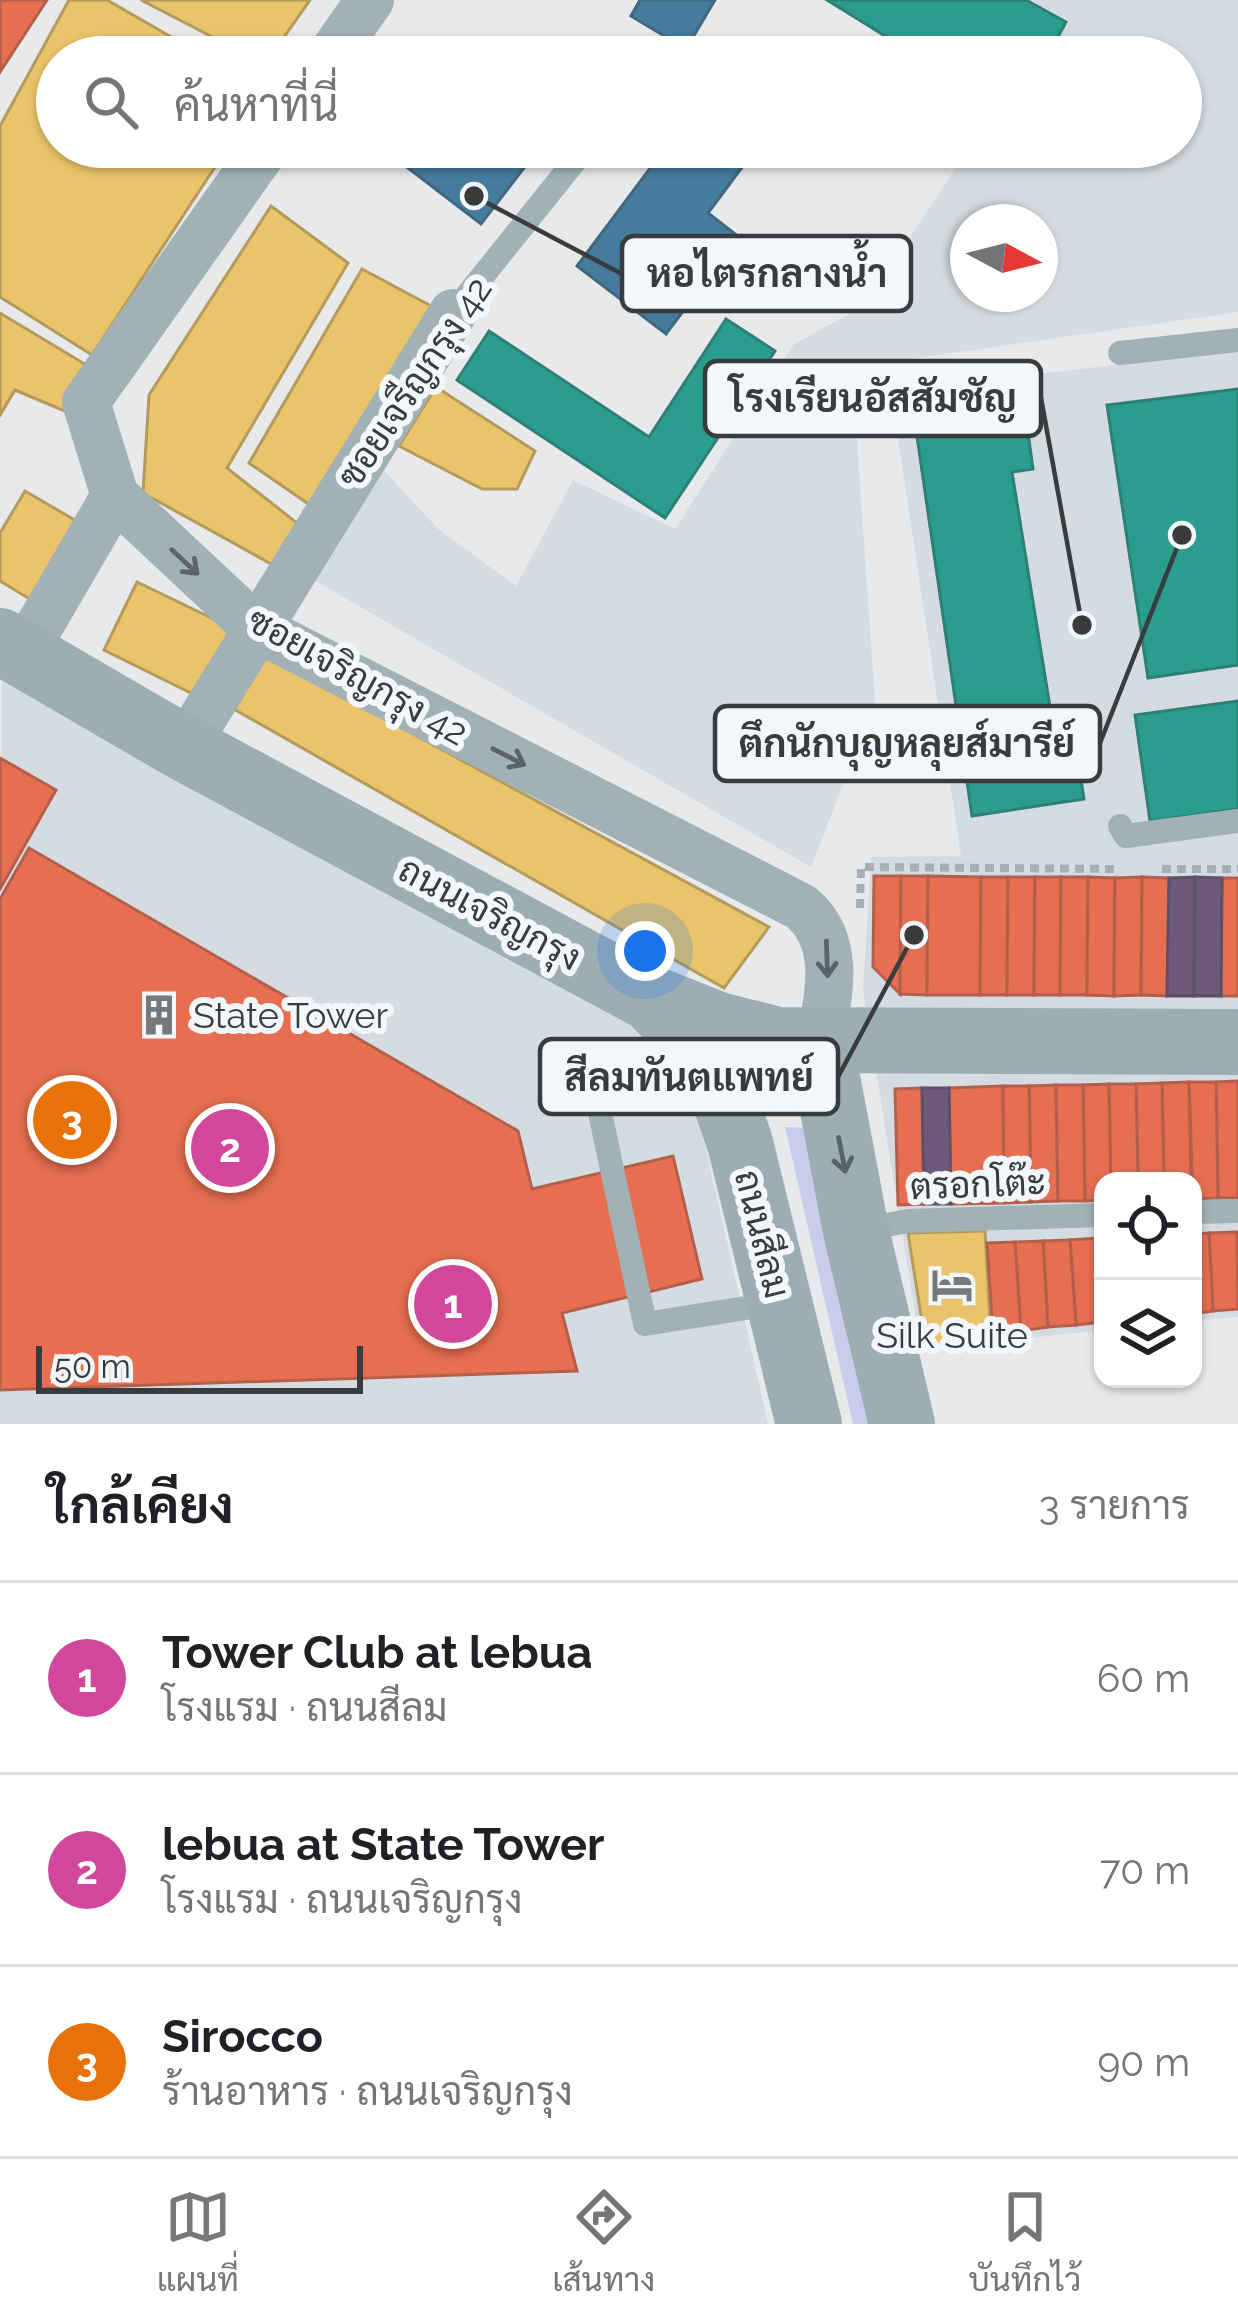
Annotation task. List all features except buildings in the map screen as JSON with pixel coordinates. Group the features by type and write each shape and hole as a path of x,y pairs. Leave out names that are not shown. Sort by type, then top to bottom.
{"main road":[{"name":"ถนนเจริญกรุง","path":"12,648 184,748 650,998 734,1057 820,1040 1238,1042"},
{"path":"820,1040 856,1231 902,1424"},
{"name":"ถนนสีลม","path":"734,1057 740,1143 809,1424"}],"street":[{"path":"345,36 370,0"},
{"name":"ซอยเจริญกรุง 42","path":"251,168 86,402 115,496 256,628 801,907 828,940 828,997 820,1040"},
{"name":"ซอยเจรืญกรุง 42","path":"184,748 453,314"},
{"path":"12,648 115,496"}],"lane":[{"name":"ซอยเจรืญกรุง 42","path":"453,314 569,168"},
{"path":"1120,353 1238,340"},
{"path":"1120,826 1126,836 1238,821"},
{"path":"590,1066 645,1324 780,1303"},
{"path":"1202,1212 1238,1211"},
{"name":"ตรอกโต๊ะ","path":"856,1231 908,1221 1094,1215"}],"path":[{"path":"860,914 861,867 1120,868"},
{"path":"1144,869 1238,869"}],"shaded area":[{"path":"866,0 1238,0 1238,312 847,368 856,428 875,701 811,867 298,571 369,454 438,529 516,586 573,480 675,529 794,344 866,305 955,168 1202,168 1202,36 929,36"},
{"path":"1238,350 1238,1317 1202,1320 1202,1172 1094,1172 1094,1331 921,1350 863,990 871,857 961,856 891,392"},
{"path":"2,678 655,1030 686,1060 768,1424 0,1424"},
{"path":"785,1127 809,1128 871,1424 853,1424"}],"place":[{"name":"หอไตรกลางน้ำ","path":"474,196"},
{"name":"ตึกนักบุญหลุยส์มารีย์","path":"1182,535"},
{"name":"โรงเรียนอัสสัมชัญ","path":"1082,625"},
{"name":"สีลมทันตแพทย์","path":"914,935"},
{"name":"State Tower","path":"159,1015"},
{"name":"Sirocco","path":"72,1120"},
{"name":"lebua at State Tower","path":"230,1148"},
{"name":"Silk Suite","path":"952,1285"},
{"name":"Tower Club at lebua","path":"453,1304"}]}
